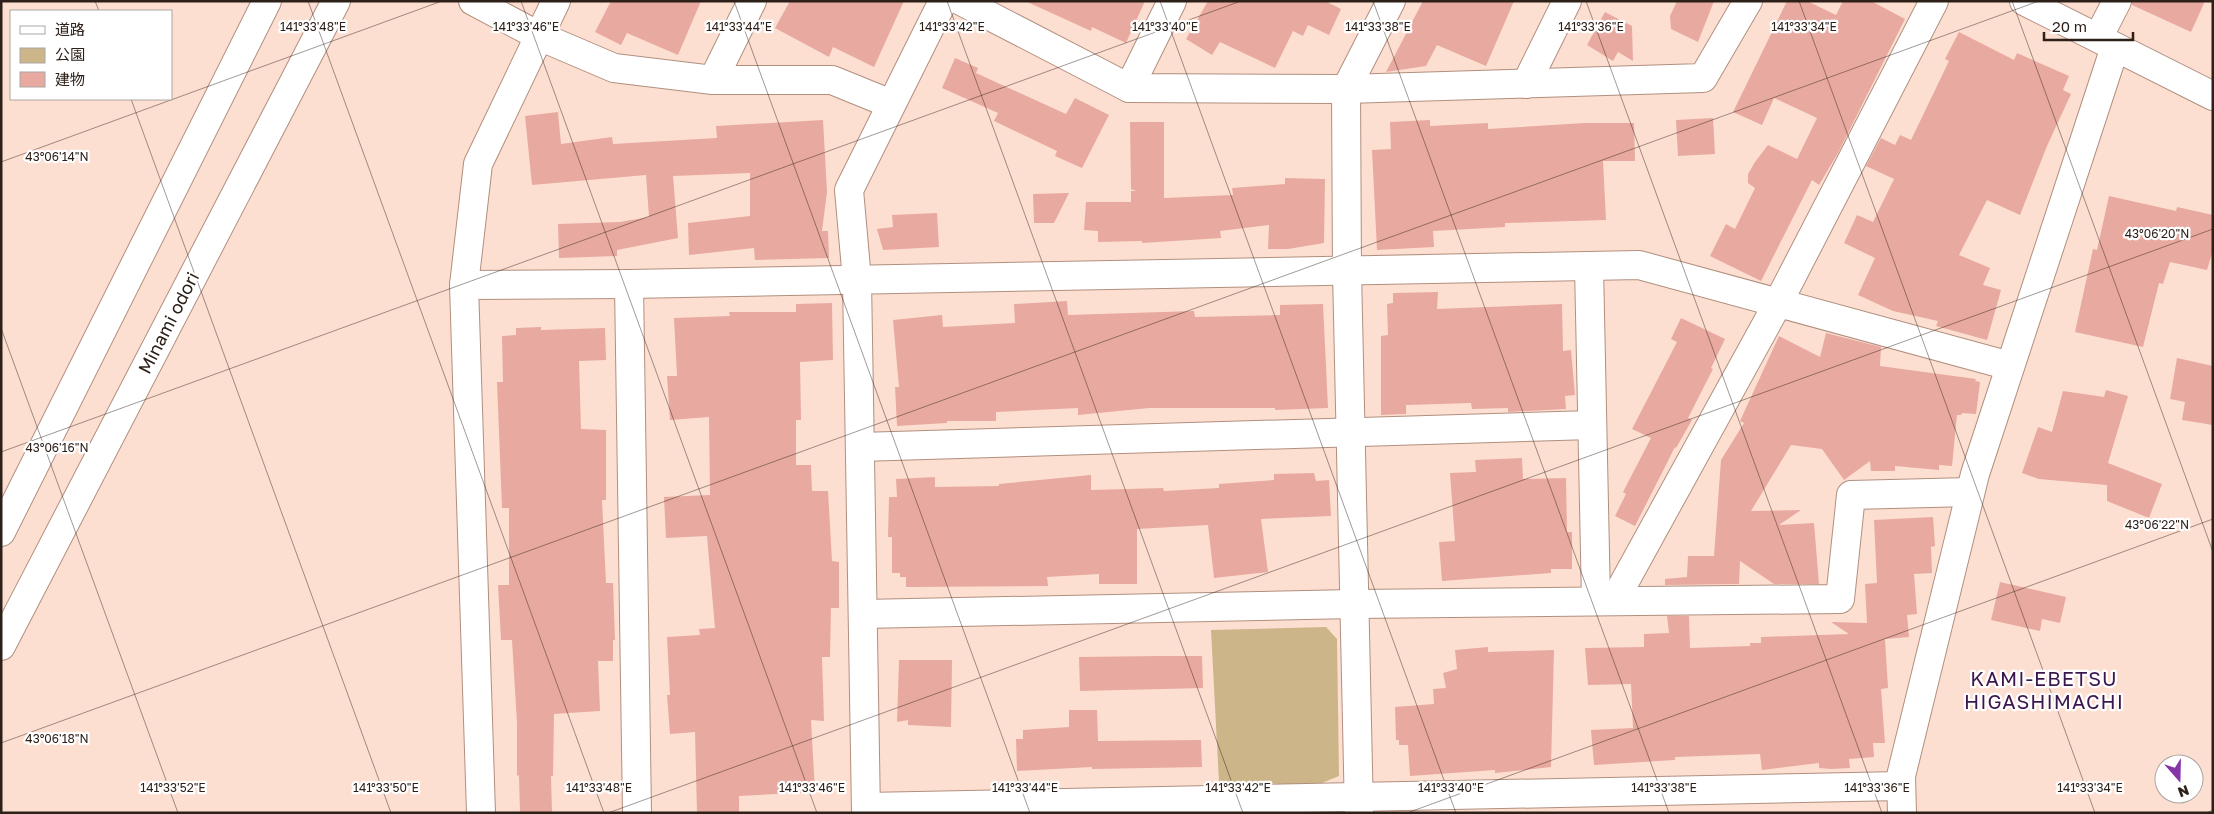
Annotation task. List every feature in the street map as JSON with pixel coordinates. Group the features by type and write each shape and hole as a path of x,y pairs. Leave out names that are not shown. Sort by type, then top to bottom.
{"street":[{"path":"1,532 267,1"},
{"name":"Minami odori","path":"1,646 336,1"},
{"path":"473,1 539,36 614,68 713,80 832,80 892,104"},
{"path":"481,813 464,285 478,164 556,1"},
{"path":"713,80 752,1"},
{"path":"942,1 849,190 857,280 866,810 1359,805 1901,786"},
{"path":"961,1 1129,88 1346,90 1703,78 1748,1"},
{"path":"1129,88 1172,1"},
{"path":"1359,805 1347,271 1346,90 1391,1"},
{"path":"1526,84 1566,1"},
{"path":"1605,601 1778,303 1934,1"},
{"path":"2024,1 2213,96"},
{"path":"1902,813 1901,776 1970,492 2010,366 2117,1"},
{"path":"464,285 629,284 1639,265 2010,366"},
{"path":"1589,266 1592,424 1605,601"},
{"path":"629,284 637,813"},
{"path":"860,447 1592,424"},
{"path":"863,614 1354,604 1840,599 1851,495 1970,492"}],"green space":[{"path":"1326,627 1337,639 1339,776 1317,785 1219,782 1211,630"}],"building":[{"path":"611,1 701,1 678,55 627,33 621,45 595,32"},
{"path":"790,1 904,1 874,67 833,47 829,57 775,28"},
{"path":"1025,1 1145,1 1126,43 1092,27 1091,31"},
{"path":"1208,1 1325,1 1341,9 1329,35 1308,25 1303,36 1293,31 1275,68 1220,42 1212,55 1186,39"},
{"path":"1423,1 1514,1 1486,66 1437,45 1426,66 1386,72"},
{"path":"1677,1 1714,1 1698,42 1671,29 1670,16"},
{"path":"1787,1 1807,1 1836,15 1843,1 1871,1 1905,19 1838,153 1819,185 1812,180 1761,281 1710,256 1726,224 1735,229 1755,188 1748,183 1748,174 1768,145 1797,159 1817,118 1774,98 1762,125 1733,112"},
{"path":"2132,1 2205,1 2191,32 2132,5"},
{"path":"1605,12 1632,26 1633,61 1618,52 1613,61 1587,45"},
{"path":"1959,32 2014,60 2017,53 2069,76 2063,90 2071,94 2047,146 2020,215 1987,200 1959,255 1990,268 1983,285 2001,290 1987,340 1936,326 1938,321 1893,311 1858,295 1875,258 1844,243 1857,215 1873,222 1894,179 1866,166 1881,138 1895,145 1900,135 1911,140 1949,61 1945,59"},
{"path":"955,58 978,68 976,73 1066,114 1075,98 1109,115 1082,168 1055,156 1057,151 994,121 998,113 942,88"},
{"path":"558,112 561,144 612,137 613,144 717,138 716,126 823,120 827,192 822,231 828,231 829,258 755,260 754,248 689,255 688,223 750,216 750,173 673,176 678,238 617,250 617,256 559,258 558,224 620,222 649,217 646,175 532,185 525,116"},
{"path":"1713,118 1715,154 1678,156 1676,120"},
{"path":"1430,120 1430,126 1488,123 1488,129 1585,123 1634,123 1635,161 1603,161 1606,220 1505,223 1505,227 1433,231 1434,247 1377,250 1372,150 1391,149 1390,122"},
{"path":"1130,122 1164,122 1164,198 1233,195 1232,188 1285,184 1285,178 1325,179 1324,243 1288,249 1268,249 1269,225 1220,231 1221,238 1142,243 1142,241 1098,242 1098,231 1084,230 1086,202 1131,202 1131,191 1136,191 1131,189"},
{"path":"1069,193 1054,223 1034,223 1033,194"},
{"path":"2109,196 2176,211 2177,207 2213,215 2213,250 2207,270 2170,262 2163,284 2159,283 2143,347 2075,332 2093,249 2097,250"},
{"path":"937,213 939,247 883,250 877,229 893,227 892,215"},
{"path":"1438,292 1437,309 1562,304 1563,351 1571,350 1575,395 1565,396 1566,409 1508,412 1508,408 1472,409 1471,403 1406,405 1406,414 1381,415 1381,336 1388,335 1387,304 1393,303 1393,293"},
{"path":"1067,301 1068,315 1194,311 1195,317 1280,315 1280,305 1323,304 1328,408 1275,410 1275,408 1149,408 1078,415 1078,408 996,412 996,421 947,421 947,423 897,426 895,387 899,387 893,320 942,315 943,327 1015,323 1014,304"},
{"path":"832,303 833,360 800,362 801,420 796,420 796,465 811,465 812,491 828,491 832,561 839,562 839,608 831,608 830,657 822,657 824,721 811,720 815,792 739,796 739,813 697,813 695,732 670,734 667,695 670,695 667,637 700,635 699,629 715,628 707,536 666,538 664,497 710,495 709,417 670,420 667,376 677,376 674,318 730,316 729,312 796,312 796,304"},
{"path":"1681,318 1725,339 1711,368 1713,369 1688,418 1692,420 1675,447 1635,526 1615,516 1626,494 1623,492 1651,438 1632,429 1677,342 1671,339"},
{"path":"541,327 541,330 605,328 606,360 579,361 581,429 606,430 606,500 602,500 606,583 613,583 615,640 613,640 613,661 598,661 600,711 554,714 553,776 551,776 552,813 520,813 512,640 501,640 498,585 509,585 509,508 502,508 497,382 503,382 502,336 516,335 516,328"},
{"path":"1826,333 1881,347 1880,366 1976,379 1975,381 1980,382 1976,414 1962,413 1957,415 1952,466 1939,465 1939,470 1895,466 1895,471 1871,471 1870,461 1844,480 1822,449 1791,445 1751,511 1801,510 1779,525 1814,523 1819,584 1774,584 1740,561 1739,584 1665,585 1665,579 1687,577 1688,556 1714,556 1721,460 1744,423 1740,421 1779,336 1820,357"},
{"path":"2177,358 2213,366 2213,425 2182,420 2185,402 2170,399"},
{"path":"2106,390 2128,396 2108,463 2162,484 2149,518 2107,501 2107,485 2039,479 2022,473 2038,427 2052,432 2063,391 2104,397"},
{"path":"1522,458 1523,479 1566,478 1567,532 1572,532 1572,569 1551,569 1551,573 1442,581 1439,542 1455,541 1450,473 1476,472 1475,460"},
{"path":"1314,473 1316,481 1329,480 1331,516 1261,519 1268,572 1214,578 1208,525 1137,529 1137,584 1099,584 1099,574 1047,577 1048,586 906,587 906,577 900,577 900,573 892,573 892,537 888,537 889,497 897,497 896,479 935,477 935,487 999,486 999,484 1091,475 1091,490 1163,488 1164,491 1219,488 1219,484 1274,480 1274,474"},
{"path":"1933,517 1935,546 1931,547 1932,573 1914,574 1917,614 1907,615 1909,637 1885,639 1888,688 1881,689 1885,743 1873,743 1874,757 1849,759 1850,768 1831,769 1819,768 1819,763 1762,770 1760,754 1675,757 1675,760 1594,765 1591,730 1633,728 1631,684 1588,685 1585,648 1644,647 1644,634 1669,633 1667,616 1689,616 1690,648 1750,646 1750,643 1761,643 1761,637 1849,634 1831,622 1867,623 1865,584 1877,583 1874,520"},
{"path":"2000,582 2066,597 2060,623 2042,619 2040,631 1991,620"},
{"path":"1488,647 1488,652 1554,650 1551,767 1495,773 1495,770 1410,776 1408,745 1399,745 1399,740 1396,740 1395,707 1434,704 1433,689 1446,688 1443,673 1457,669 1455,650"},
{"path":"1202,656 1203,688 1080,691 1079,657"},
{"path":"899,660 952,660 951,727 908,725 908,720 897,722"},
{"path":"1069,710 1097,710 1098,741 1201,740 1202,767 1092,769 1092,767 1017,771 1016,739 1023,739 1023,730 1069,727"}],"district":[{"name":"KAMI-EBETSU HIGASHIMACHI","path":"2044,690"}]}
